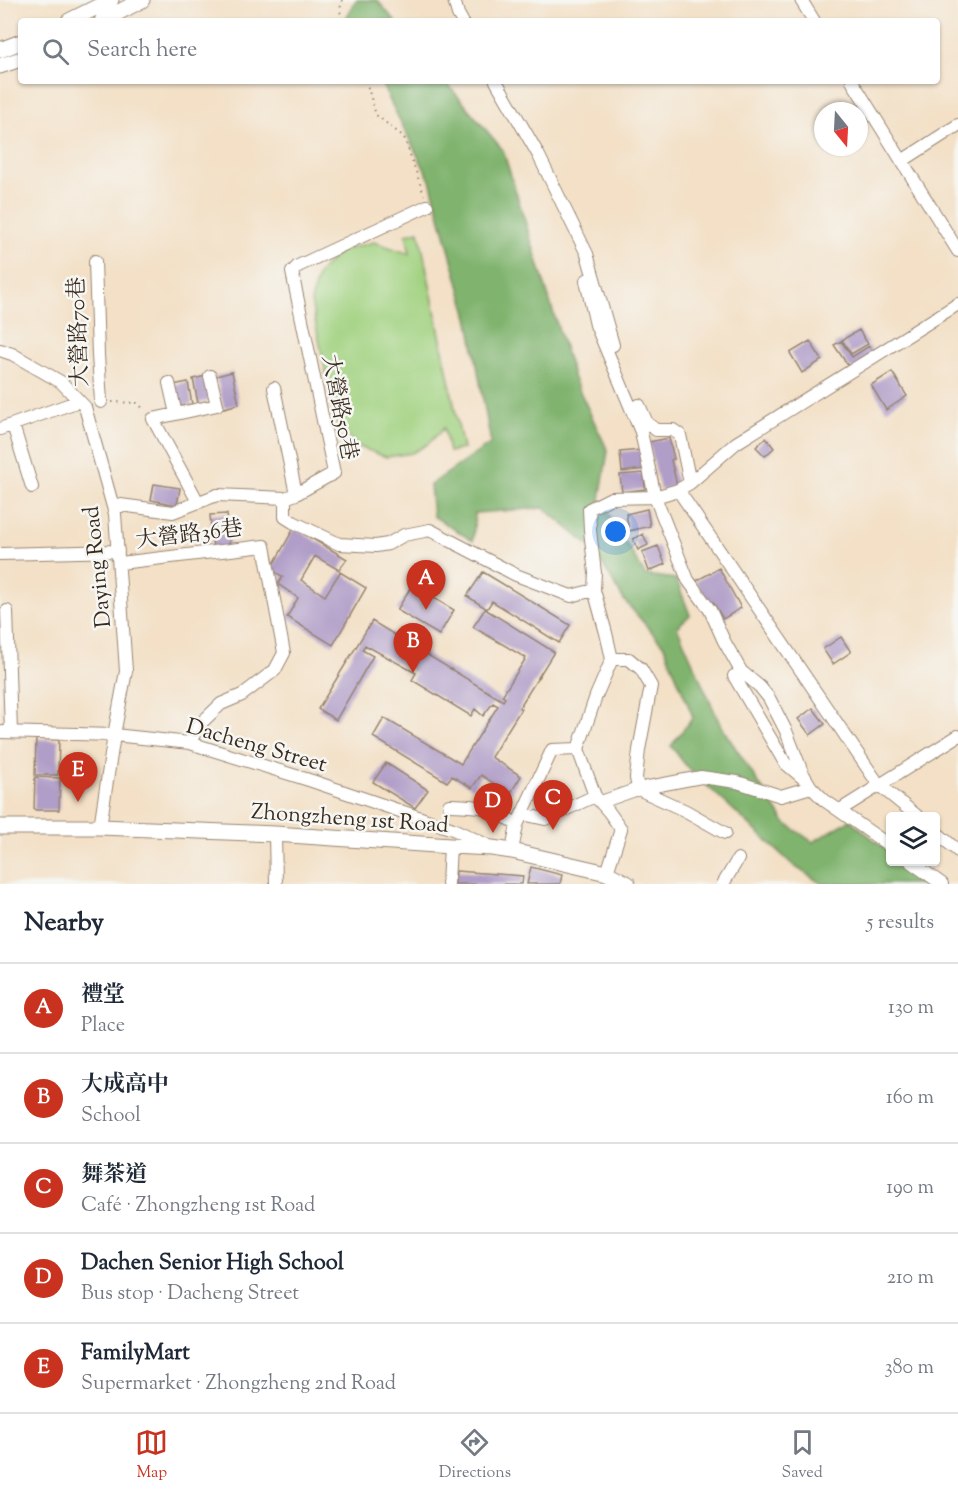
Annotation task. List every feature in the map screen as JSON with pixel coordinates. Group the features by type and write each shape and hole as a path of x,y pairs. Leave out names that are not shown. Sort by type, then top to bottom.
{"main road":[{"path":"75,18 111,0"},
{"path":"108,18 142,0"},
{"path":"0,50 18,43"},
{"path":"0,66 18,60"},
{"name":"Zhongzheng 1st Road","path":"0,827 100,826 275,834 492,848 607,873 628,884"}],"street":[{"path":"454,0 460,18"},
{"path":"801,0 812,18"},
{"path":"498,84 543,164 587,254 610,340 647,423 656,430 673,430 680,435 690,483"},
{"path":"854,84 958,251"},
{"path":"902,161 958,126"},
{"name":"大營路50巷","path":"290,496 334,473 292,272 298,266 427,206"},
{"name":"大營路70巷","path":"95,261 102,402"},
{"path":"593,276 586,281 596,325 638,424 655,497 688,580 710,610 741,671 770,698 786,730 802,772 810,784 824,800 886,842"},
{"path":"607,873 621,829 598,799 578,749 596,696 612,659 594,590 596,573 589,509 611,498 655,497 678,490 690,483 736,443 958,304"},
{"name":"Daying Road","path":"0,350 12,354 61,382 85,407 115,514 126,670 100,826"},
{"path":"198,502 153,419 217,405 210,376"},
{"path":"169,383 176,414"},
{"path":"274,388 290,496 285,517 339,544 376,546 388,544 404,535 430,530 516,575 571,596 594,590"},
{"path":"0,429 79,401"},
{"path":"13,425 32,487"},
{"path":"678,490 879,785 912,812"},
{"path":"112,504 173,512 217,495 290,496"},
{"name":"大營路36巷","path":"0,554 119,557 264,546 284,653 275,670 242,695 221,704 198,726 190,744"},
{"path":"5,732 7,611"},
{"path":"612,659 629,658 641,669 651,686 639,750 636,778 638,789"},
{"path":"734,676 785,763 810,784"},
{"name":"Dacheng Street","path":"5,732 114,735 190,744 312,781 453,828 492,848"},
{"path":"840,810 958,736"},
{"path":"512,851 520,820 552,750 578,749"},
{"path":"449,805 483,807 520,820 544,819 598,799 701,777 737,782 781,795 810,784"},
{"path":"638,789 725,832"},
{"path":"275,834 276,884"},
{"path":"940,836 958,852"},
{"path":"448,884 450,846"},
{"path":"723,884 738,859"},
{"path":"918,866 942,884"}],"path":[{"path":"341,18 339,10 342,0"},
{"path":"367,84 376,115 404,137 427,206"},
{"path":"102,402 137,403 153,419"}],"green space":[{"path":"356,0 377,0 392,18 348,18"},
{"path":"382,84 448,84 503,150 574,379 608,451 600,499 645,575 676,579 690,615 677,627 721,726 785,823 813,842 850,820 886,850 886,866 906,866 929,884 822,884 794,866 687,767 671,746 693,717 664,646 624,600 594,550 544,508 475,513 473,541 433,516 430,485 491,443 469,321 430,180"},
{"path":"419,231 463,449 449,452 444,428 428,444 412,453 386,457 357,446 337,425 311,302 318,274 340,251 374,242 410,254 406,234"}],"building":[{"path":"859,330 868,344 851,354 842,340"},
{"path":"810,341 822,360 802,373 790,353"},
{"path":"841,341 852,357 869,346 875,355 851,370 834,345"},
{"path":"232,372 239,404 224,408 216,376"},
{"path":"892,372 907,396 886,410 871,385"},
{"path":"206,376 211,400 198,403 193,379"},
{"path":"188,382 192,404 177,407 173,385"},
{"path":"669,438 677,486 660,490 649,442"},
{"path":"766,438 774,448 765,456 756,447"},
{"path":"641,450 643,469 622,472 620,452"},
{"path":"644,473 645,489 622,492 620,475"},
{"path":"154,484 180,488 177,505 151,500"},
{"path":"647,509 650,526 629,531 626,514"},
{"path":"227,514 230,547 213,549 210,515"},
{"path":"294,528 347,559 339,570 315,556 301,580 325,596 340,572 366,588 333,645 287,617 298,598 278,584 283,577 271,569"},
{"path":"643,534 648,545 638,550 633,539"},
{"path":"658,546 665,564 649,571 642,552"},
{"path":"719,568 741,608 723,619 713,602 709,604 696,581"},
{"path":"483,572 570,625 559,643 492,601 487,609 467,596"},
{"path":"412,585 454,610 439,635 397,610"},
{"path":"485,609 554,652 491,757 521,776 510,794 481,775 472,788 452,776 447,782 373,737 384,718 461,764 498,706 493,703 483,716 475,709 471,716 412,680 416,673 365,645 362,650 373,656 336,720 318,709 372,621 503,701 505,698 502,696 526,658 473,627"},
{"path":"841,637 851,652 833,664 823,649"},
{"path":"813,708 825,724 810,735 798,719"},
{"path":"36,739 59,740 58,775 35,775"},
{"path":"386,763 428,790 415,808 373,782"},
{"path":"35,777 60,778 59,810 34,810"},
{"path":"531,867 562,875 560,884 527,884"},
{"path":"456,871 523,876 522,884 455,884"}],"place":[{"name":"禮堂","path":"426,610"},
{"name":"大成高中","path":"413,673"},
{"name":"FamilyMart","path":"78,802"},
{"name":"舞茶道","path":"553,830"},
{"name":"Dachen Senior High School","path":"493,833"}]}
